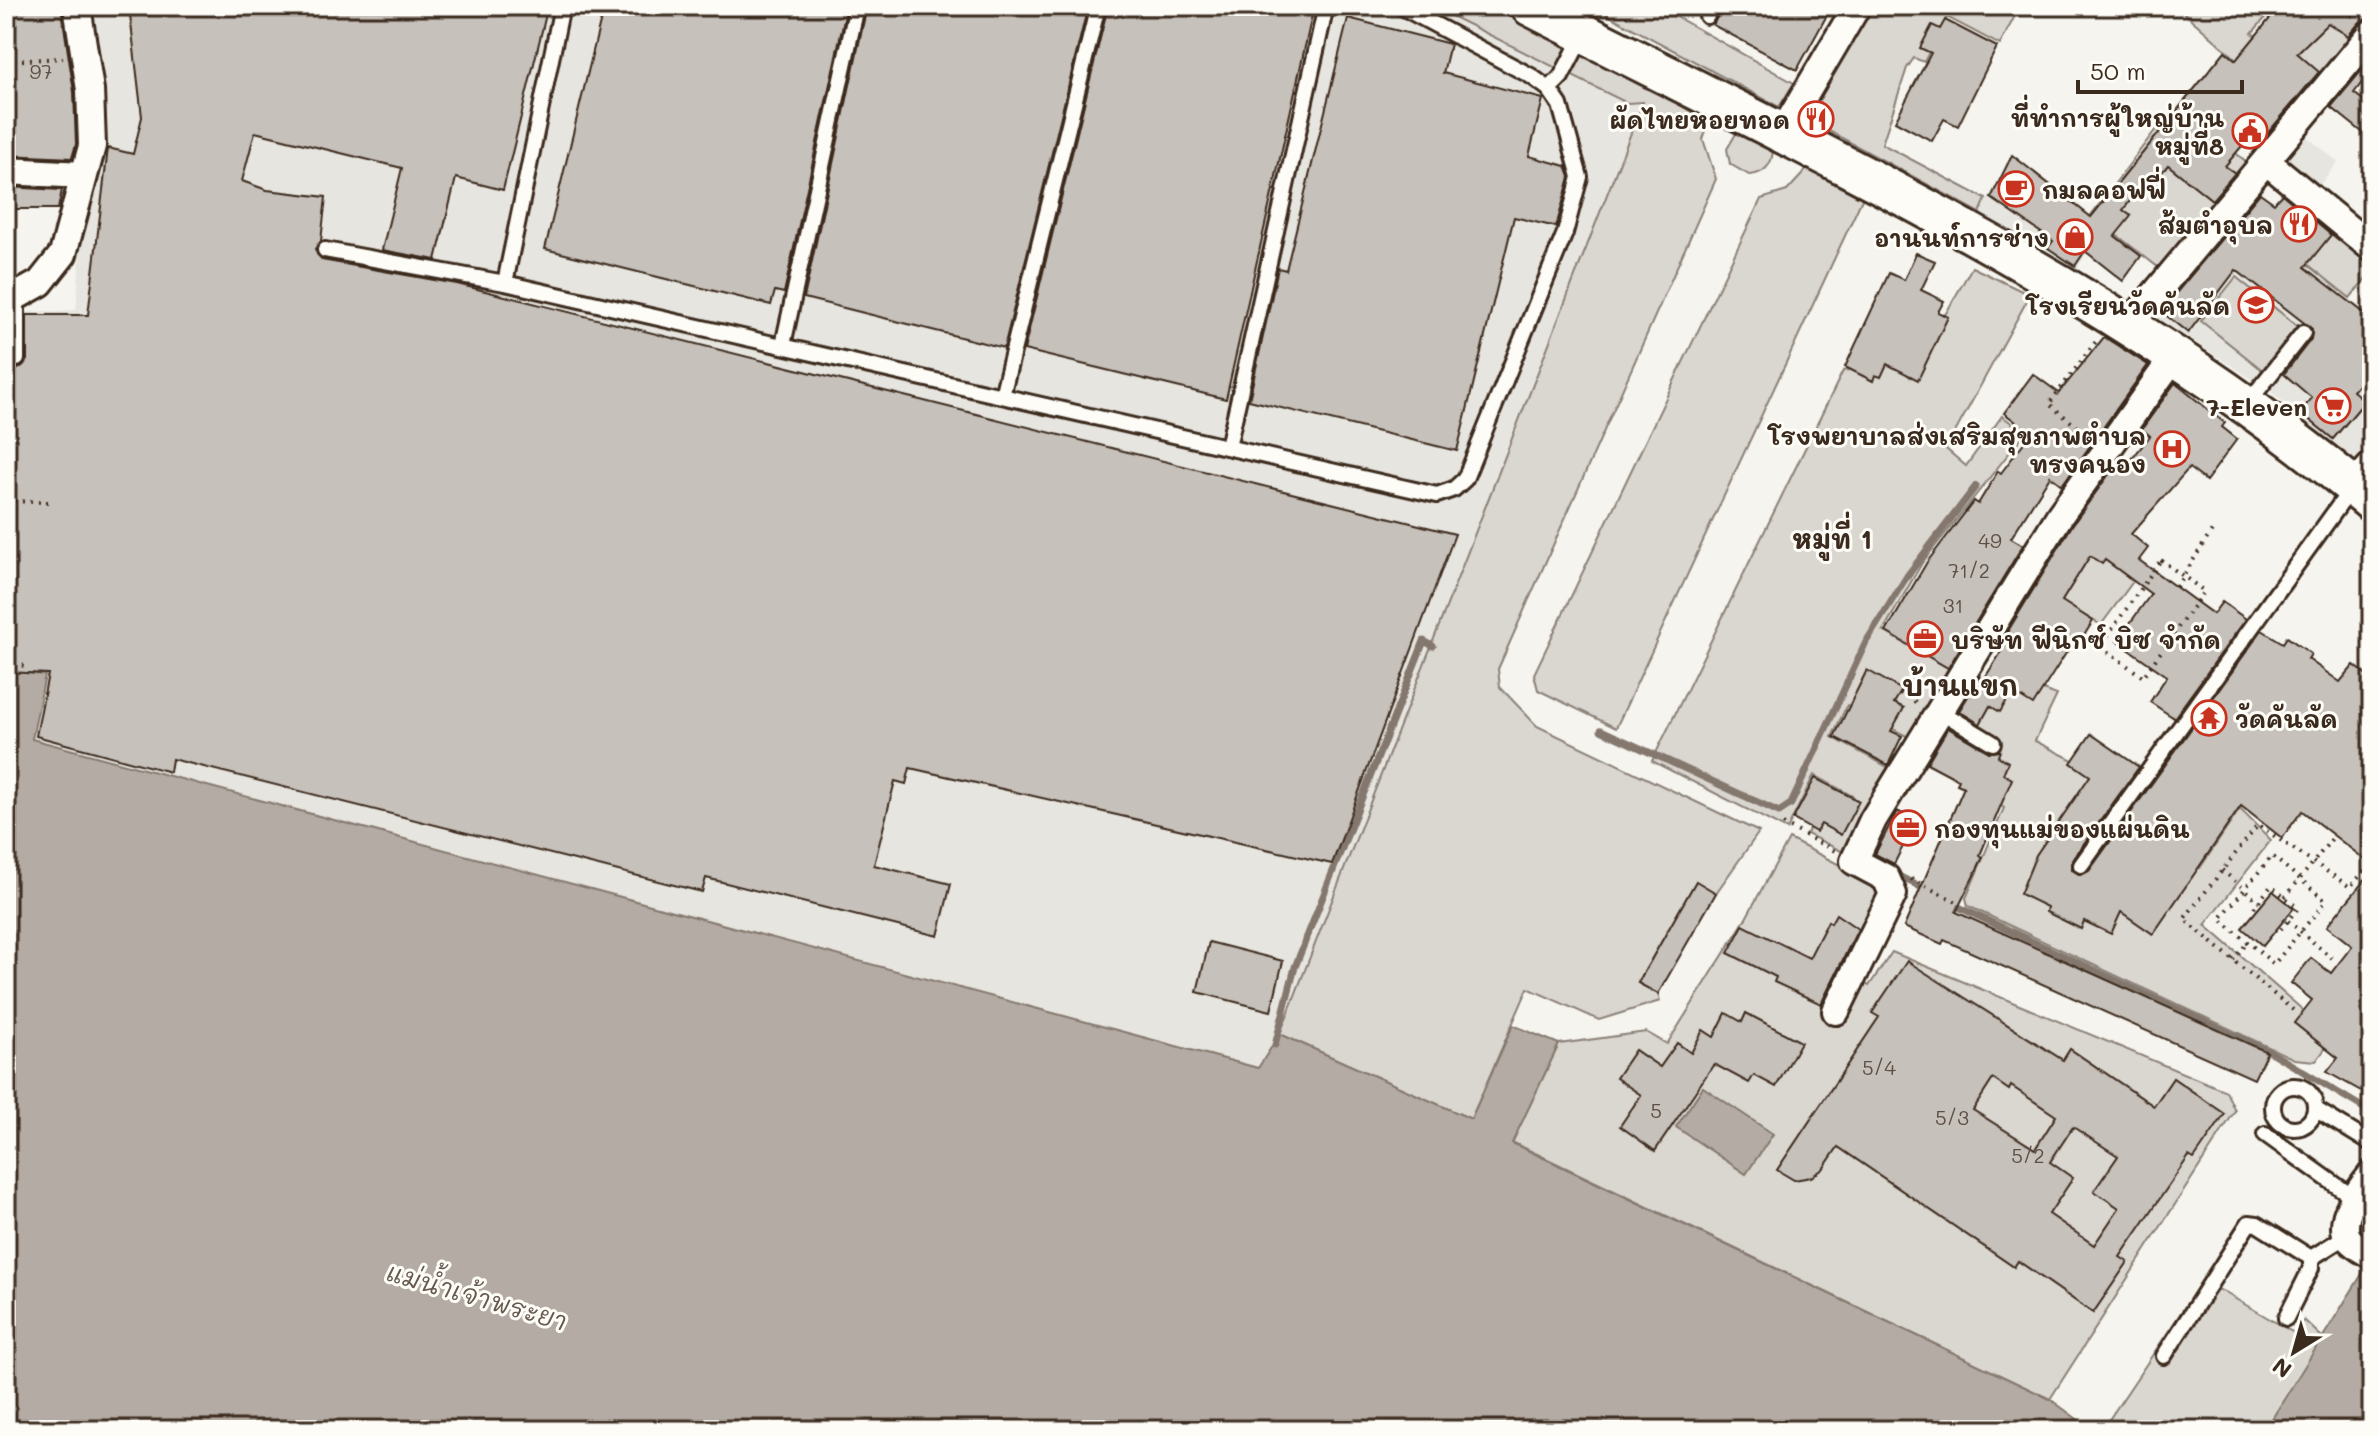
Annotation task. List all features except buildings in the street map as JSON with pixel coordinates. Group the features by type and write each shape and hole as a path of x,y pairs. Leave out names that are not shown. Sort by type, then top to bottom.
{"main road":[{"path":"1530,6 1783,132 1948,219 2114,330 2176,354 2366,485"}],"street":[{"path":"11,300 40,283 63,254 92,146 85,56 77,6"},
{"path":"1783,132 1854,7"},
{"path":"2114,330 2266,161 2372,33"},
{"path":"2266,161 2372,248"},
{"path":"6,171 83,175"},
{"path":"1836,1011 1893,894 1886,878 1854,861 1873,820 2018,582 2106,449 2176,354"},
{"path":"2372,1174 2354,1198 2346,1236 2372,1255"}],"lane":[{"path":"505,283 562,6"},
{"path":"783,345 857,6"},
{"path":"1002,396 1098,6"},
{"path":"1228,447 1326,6"},
{"path":"325,250 505,283 1437,495 1454,489 1465,479 1565,233 1576,197 1579,167 1562,121 1560,105 1549,89 1531,76 1400,6"},
{"path":"1549,89 1561,77 1584,33"},
{"path":"11,300 17,359"},
{"path":"2247,404 2303,333"},
{"path":"2081,865 2366,485"},
{"path":"1940,711 1993,743"},
{"path":"2315,1109 2372,1144"},
{"path":"2265,1134 2354,1198"},
{"path":"2164,1356 2249,1223 2257,1224 2311,1258 2317,1258 2346,1236"},
{"path":"2286,1318 2311,1268 2311,1258"}],"path":[{"path":"6,61 85,56"},
{"path":"2106,449 2049,404 2114,330"},
{"path":"6,501 48,502"},
{"path":"2176,587 2212,531"},
{"path":"2161,560 2183,576 2204,591 2143,677 2100,646 2161,560"},
{"path":"6,663 25,666"},
{"path":"1783,824 1854,861"},
{"path":"2293,1010 2184,919 2258,825 2350,887 2372,863"},
{"path":"2285,897 2334,836"},
{"path":"2272,856 2326,901 2274,964 2220,919 2245,889 2272,856"},
{"path":"2222,870 2259,902"},
{"path":"1906,876 1959,903"},
{"path":"2254,908 2271,886 2298,908 2281,929"},
{"path":"2288,921 2332,958"},
{"path":"2233,960 2248,942"}],"shaded area":[{"path":"95,6 1453,6 1644,101 1280,1034 1258,1068 32,739 45,675 56,484 6,460 6,313 76,310 83,215 104,129"},
{"path":"1431,6 1490,6 1647,84 1709,123 1703,139 1716,179 1498,669 1500,687 1537,726 1759,832 1716,893 1696,882 1638,982 1658,994 1660,1001 1599,1020 1528,988 1471,1119 1280,1034 1643,102 1627,103"},
{"path":"1591,6 1657,6 1794,83 1779,107"},
{"path":"1873,6 2020,6 2000,45 1947,17 1924,62 1914,58 1907,68 1882,144 1986,199 1980,213 1805,118"},
{"path":"2176,6 2276,6 2252,33 2316,90 2298,113"},
{"path":"2350,17 2364,27 2324,77 2297,53 2328,23 2340,31"},
{"path":"2201,126 2252,166 2163,271 2091,215 2156,129 2184,148"},
{"path":"2300,131 2338,162 2315,191 2276,160"},
{"path":"1737,132 1773,150 1771,161 1763,171 1749,175 1730,164 1727,149"},
{"path":"2013,154 2104,226 2077,268 1980,213"},
{"path":"1809,167 1864,195 1616,728 1538,690 1534,674 1761,199 1787,191"},
{"name":"โรงเรียนวัดคันลัด","path":"2235,204 2372,316 2372,455 2361,467 2269,390 2148,312"},
{"path":"2338,224 2372,253 2372,271 2350,298 2305,262"},
{"path":"1972,267 2030,295 1946,449 1966,466 2002,416 2025,433 1922,563 1883,631 1958,674 1916,741 1847,705 1832,737 1899,773 1849,855 1807,834 1814,817 1836,829 1854,797 1814,775 1787,830 1652,761 1843,371 1897,363 1910,377"},
{"path":"2236,277 2300,328 2265,372 2201,321"},
{"path":"2059,531 2137,576 2101,625 2052,596 2063,580 2037,561"},
{"path":"2003,676 2057,695 2035,741 2073,760 2200,868 2240,809 2271,840 2205,925 2334,1037 2316,1061 2294,1059 1968,906 1966,898 2004,808 1996,803 1966,742"},
{"path":"1789,839 1883,887 1847,972 1824,962 1869,986 1892,952 2226,1091 2235,1111 2050,1399 1512,1142 1559,1044 1646,1032 1667,1044 1745,920"},
{"path":"2203,1280 2294,1333 2304,1320 2324,1339 2265,1430 2102,1430"}],"water":[{"name":"แม่น้ำเจ้าพระยา","path":"6,671 45,675 32,739 1258,1068 1280,1034 1471,1119 1513,1025 1559,1044 1512,1143 2050,1399 2092,1430 6,1430"},
{"path":"1703,1087 1773,1134 1746,1174 1676,1127"},
{"path":"2372,1258 2372,1430 2265,1430"}],"waterway":[{"path":"1601,730 1779,812 1791,804 1866,642 1907,576 1976,486"},
{"path":"1275,1045 1295,967 1424,641 1433,646"},
{"path":"1893,873 1928,891"},
{"path":"1950,903 2272,1053 2372,1113"}],"place":[{"name":"ผัดไทยหอยทอด","path":"1816,119"},
{"name":"ที่ทำการผู้ใหญ่บ้าน หมู่ที่8","path":"2250,131"},
{"name":"กมลคอฟฟี่","path":"2016,189"},
{"name":"ส้มตำอุบล","path":"2299,224"},
{"name":"อานนท์การช่าง","path":"2075,237"},
{"name":"โรงเรียนวัดคันลัด","path":"2256,305"},
{"name":"7-Eleven","path":"2333,406"},
{"name":"โรงพยาบาลส่งเสริมสุขภาพตำบล ทรงคนอง","path":"2172,449"},
{"name":"บริษัท ฟีนิกซ์ บิซ จำกัด","path":"1925,639"},
{"name":"วัดคันลัด","path":"2209,718"},
{"name":"กองทุนแม่ของแผ่นดิน","path":"1908,828"}],"district":[{"name":"หมู่ที่ 1","path":"1832,539"},
{"name":"บ้านแขก","path":"1960,685"}]}
